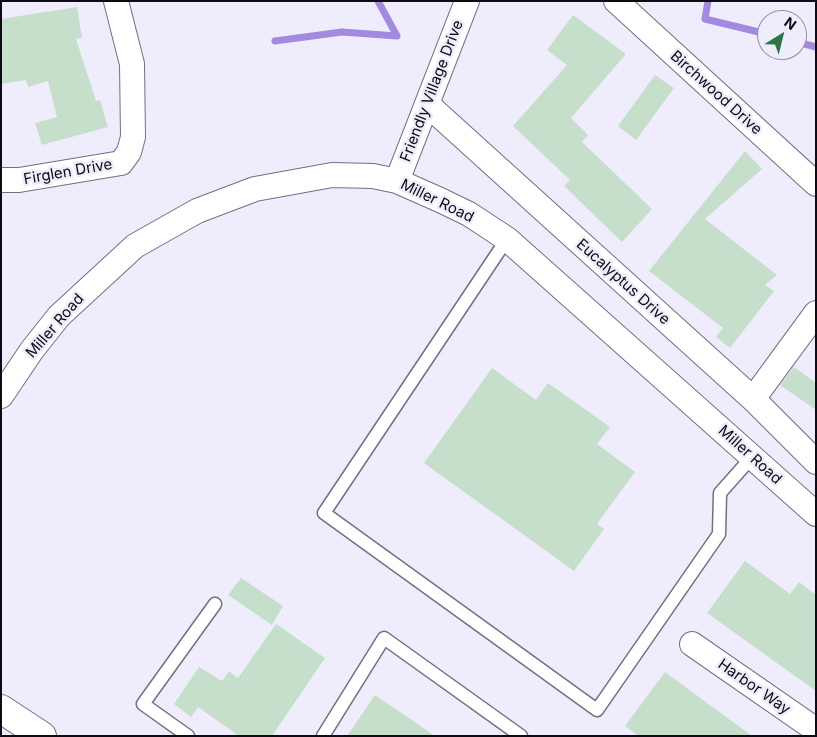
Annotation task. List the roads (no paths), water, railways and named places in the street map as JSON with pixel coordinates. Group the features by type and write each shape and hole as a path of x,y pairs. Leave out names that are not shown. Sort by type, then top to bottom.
{"street":[{"name":"Firglen Drive","path":"1,180 19,180 121,163 129,152 133,137 132,64 116,1"},
{"name":"Friendly Village Drive","path":"397,181 467,1"},
{"name":"Birchwood Drive","path":"616,1 816,184"},
{"name":"Eucalyptus Drive","path":"428,105 753,399 816,462"},
{"name":"Miller Road","path":"1,396 32,350 59,316 96,279 135,246 197,211 255,189 332,175 373,176 397,181 469,214 507,239 816,514"},
{"path":"753,399 816,312"},
{"name":"Harbor Way","path":"692,644 816,730"},
{"path":"1,709 42,736"}],"lane":[{"path":"507,239 324,514 597,710 719,534 720,493 752,457"},
{"path":"188,736 143,704 215,604"},
{"path":"322,736 384,638 521,736"}],"waterway":[{"path":"275,41 342,32 397,36 378,1"},
{"path":"708,1 705,19 757,32"},
{"path":"807,45 816,47"}]}
